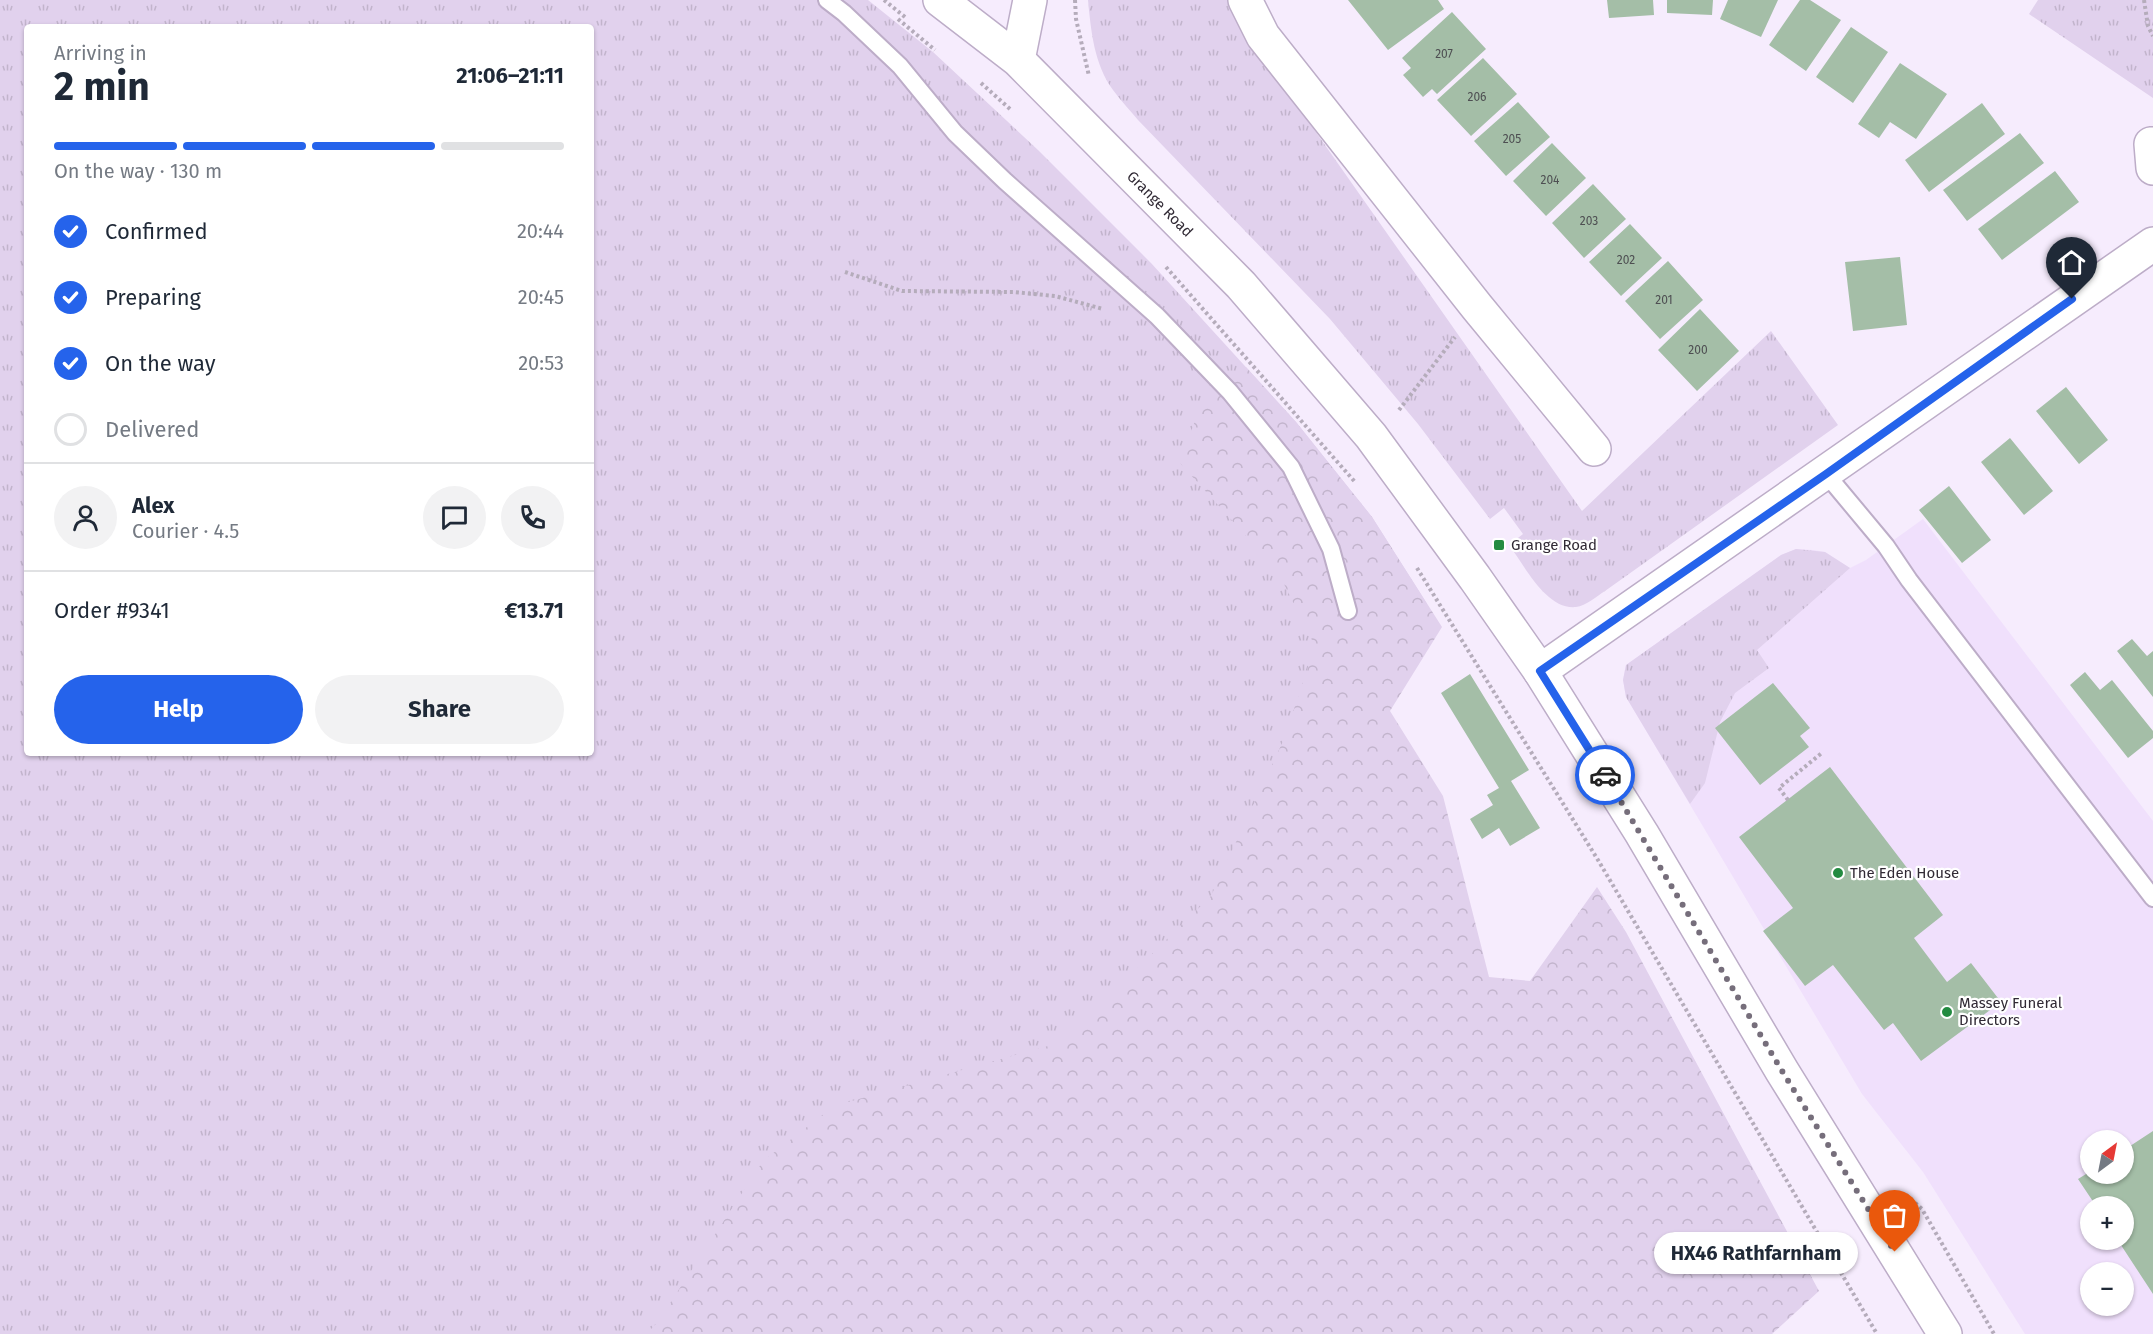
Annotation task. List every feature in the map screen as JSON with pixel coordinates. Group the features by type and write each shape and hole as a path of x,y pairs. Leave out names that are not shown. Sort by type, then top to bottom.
{"main road":[{"name":"Grange Road","path":"940,0 1017,60 1241,285 1371,436 1540,671 1642,834 1782,1071 1945,1334"},
{"path":"1017,60 1030,0"},
{"path":"1245,0 1263,36 1477,308 1594,449"},
{"path":"1540,671 1826,474 2153,244"}],"lane":[{"path":"827,0 900,66 963,141 1005,182 1157,316 1230,392 1291,467 1331,549 1348,611"},
{"path":"1826,474 1886,546 1909,580 2153,898"}],"path":[{"path":"884,0 909,19"},
{"path":"2144,0 2148,26 2153,36"},
{"path":"891,14 935,50"},
{"path":"974,76 1014,114"},
{"path":"1165,266 1361,489"},
{"path":"845,272 902,291 969,290 1055,296 1137,318 1157,316"},
{"path":"1393,418 1477,308"},
{"path":"1413,561 1599,860 1877,1334"},
{"path":"1788,800 1779,788 1823,752"}],"shaded area":[{"path":"1923,519 2153,821 2153,1334 2025,1334 1923,1172 1862,1094 1626,697 1623,680 1626,665 1781,555 1796,549 1825,552 1850,568 1866,560"}],"green space":[{"path":"0,0 868,0 933,52 1038,150 1151,263 1296,422 1372,517 1427,604 915,1334 0,1334"},
{"path":"1088,0 1227,0 1240,24 1582,511 1771,331 1838,425 1584,605 1565,606 1555,602 1537,585 1509,545 1523,534 1504,508 1490,519 1418,424 1330,319 1138,120 1116,94 1098,58 1092,35"},
{"path":"2038,0 2153,0 2153,98 2029,14"},
{"path":"1246,367 1296,422 1372,517 1442,627 1390,711 1443,796 1489,977 1530,981 1597,887 1626,932 1819,1291 1772,1334 646,1334 657,1323 763,1161 834,1106 1062,1042 1211,896 1284,739 1315,646 1277,570 1179,462 1197,416 1221,389"},
{"path":"1796,549 1825,552 1850,568 1757,650 1769,668 1735,693 1720,722 1705,783 1690,804 1626,697 1623,680 1626,665 1781,555"}],"building":[{"path":"1348,0 1438,0 1444,9 1388,50"},
{"path":"1607,0 1653,0 1654,15 1609,18"},
{"path":"1667,0 1713,0 1712,15 1667,13"},
{"path":"1728,0 1778,0 1761,37 1720,19"},
{"path":"1800,0 1810,0 1841,20 1806,71 1769,45"},
{"path":"1452,12 1486,49 1437,94 1432,89 1423,97 1403,75 1411,68 1402,58"},
{"path":"1851,27 1888,52 1853,103 1816,77"},
{"path":"1483,58 1517,94 1471,136 1437,100"},
{"path":"1900,63 1947,94 1916,139 1890,122 1879,138 1858,124"},
{"path":"1518,102 1550,137 1506,176 1474,141"},
{"path":"1982,103 2005,134 1929,192 1905,160"},
{"path":"2020,133 2044,163 1967,221 1943,190"},
{"path":"1552,143 1586,178 1546,216 1513,181"},
{"path":"2055,171 2079,202 2002,260 1978,229"},
{"path":"1593,184 1626,219 1584,258 1552,223"},
{"path":"1630,224 1662,258 1621,296 1589,262"},
{"path":"1900,257 1907,325 1853,331 1845,262"},
{"path":"1668,261 1703,300 1660,339 1625,301"},
{"path":"1700,309 1739,351 1697,391 1658,350"},
{"path":"2066,387 2108,440 2079,464 2036,411"},
{"path":"2010,438 2053,491 2024,515 1981,462"},
{"path":"1949,486 1991,540 1962,563 1919,510"},
{"path":"2132,639 2147,656 2153,651 2153,697 2117,651"},
{"path":"2085,672 2100,690 2112,680 2153,731 2153,738 2128,758 2070,685"},
{"path":"1470,674 1529,770 1511,781 1540,828 1510,846 1499,828 1482,839 1470,819 1493,805 1487,795 1499,788 1441,693"},
{"path":"1773,683 1810,728 1800,736 1809,747 1760,785 1715,728"},
{"name":"The Eden House","path":"1830,767 1943,915 1914,938 1947,982 1971,963 2001,1002 1921,1061 1893,1023 1884,1030 1833,965 1805,986 1763,931 1793,908 1739,837"},
{"path":"2153,1131 2153,1294 2124,1250 2134,1250 2134,1196 2089,1196 2081,1184 2134,1184 2134,1143"}],"way so far":[{"path":"1605,775 1782,1071 1895,1252"}],"place":[{"name":"Grange Road","path":"1499,545"},
{"name":"The Eden House","path":"1838,873"},
{"name":"Massey Funeral Directors","path":"1947,1012"},
{"name":"HX46 Rathfarnham","path":"1895,1252"}],"route":[{"path":"1605,775 1540,671 1826,474 2072,299"}]}
